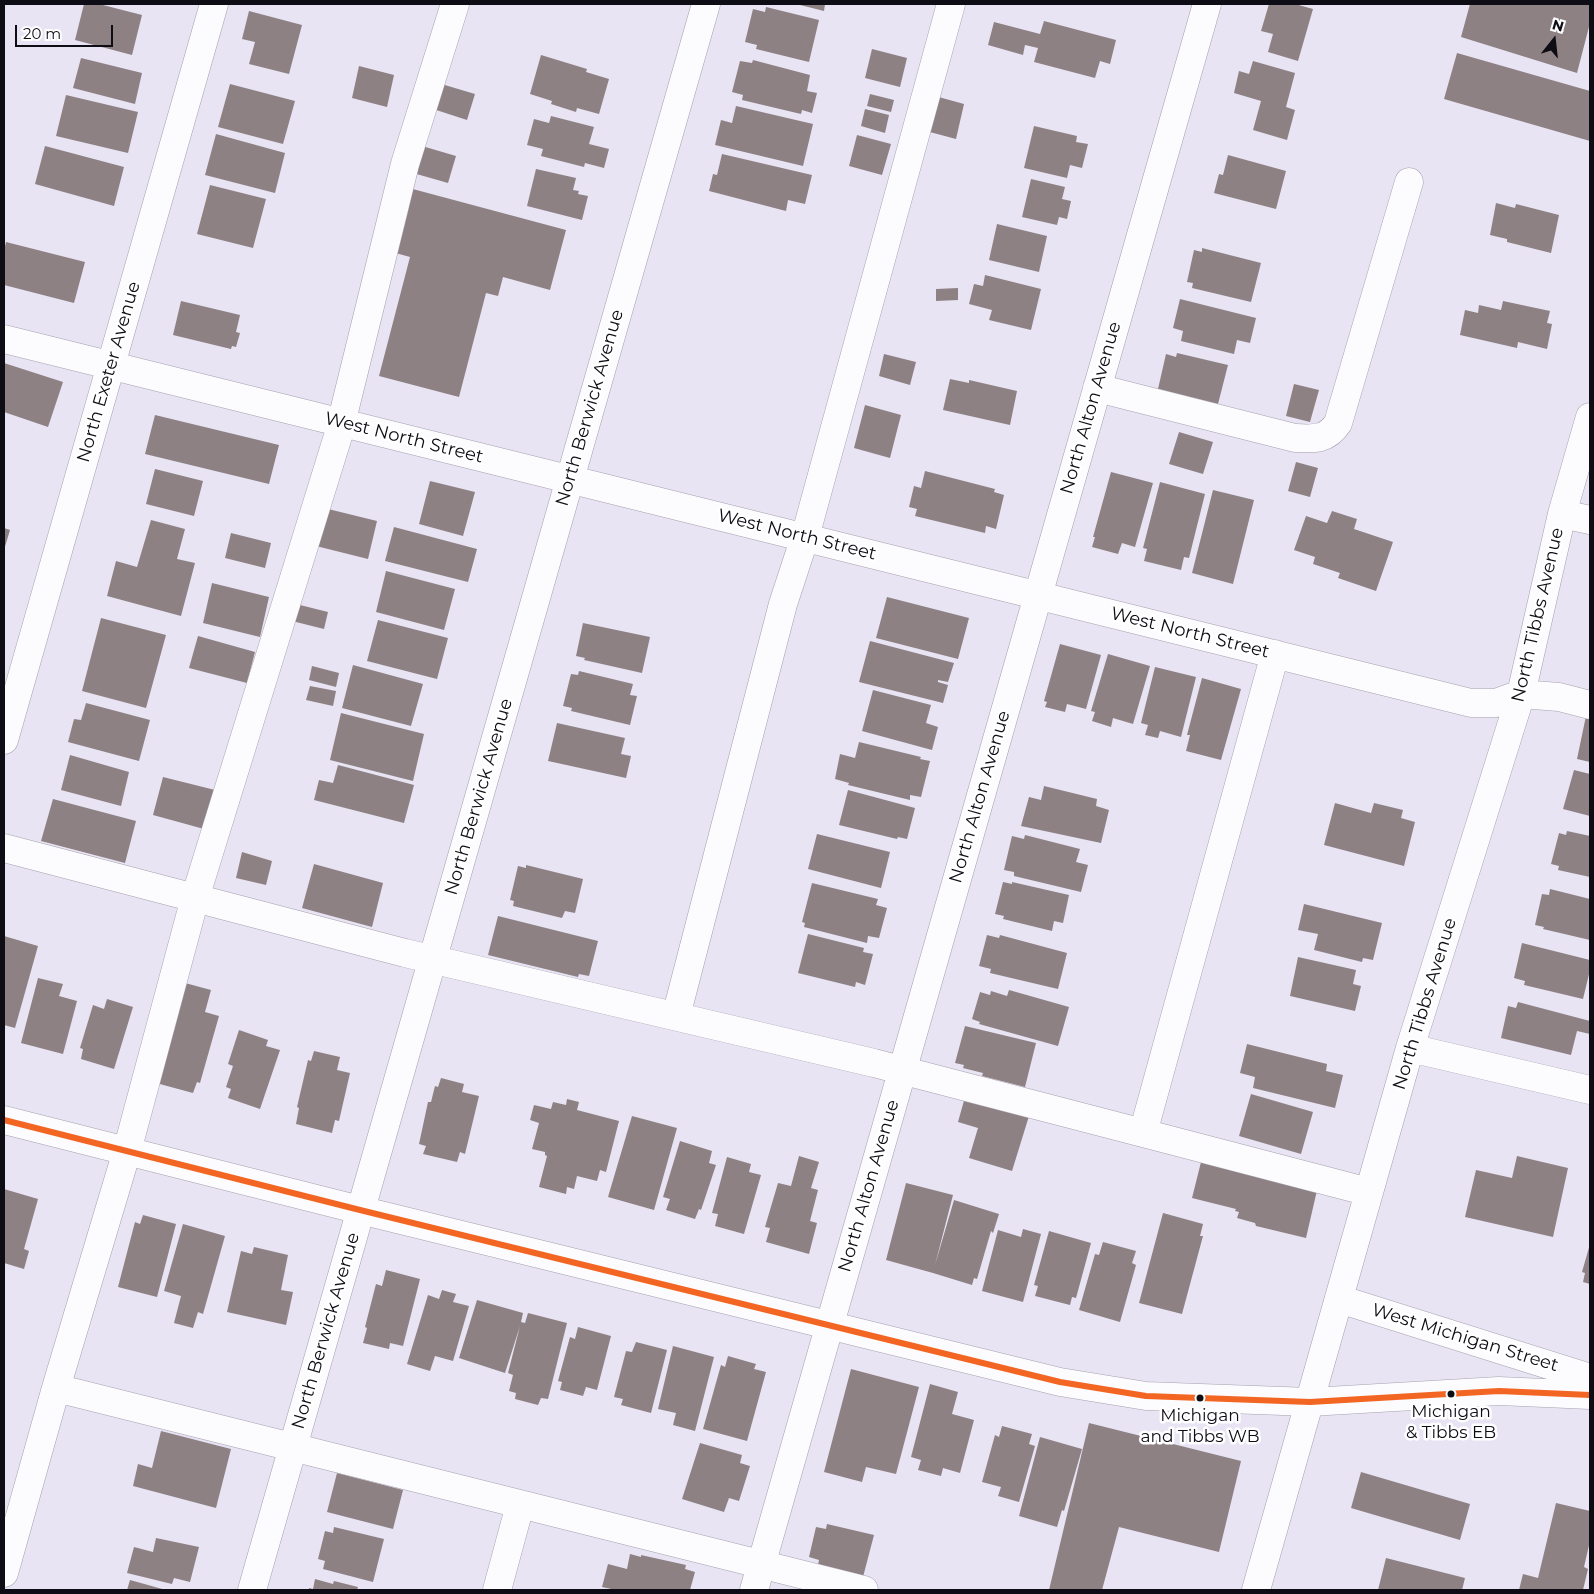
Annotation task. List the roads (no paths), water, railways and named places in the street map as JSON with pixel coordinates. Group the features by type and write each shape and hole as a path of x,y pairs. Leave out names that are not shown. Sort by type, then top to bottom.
{"street":[{"name":"North Exeter Avenue","path":"4,740 214,4"},
{"path":"4,1573 126,1150 195,898 342,422 404,164 455,4"},
{"name":"North Berwick Avenue","path":"252,1590 706,4"},
{"path":"676,1016 783,604 805,537 952,4"},
{"name":"North Alton Avenue","path":"758,1578 1207,4"},
{"path":"1097,388 1295,438 1316,439 1332,432 1338,423 1409,182"},
{"name":"West North Street","path":"4,339 1471,703 1496,703 1521,694 1559,697 1590,705"},
{"name":"North Tibbs Avenue","path":"1256,1590 1410,1048 1521,694 1562,514 1590,417"},
{"path":"1562,514 1590,520"},
{"path":"1143,1132 1275,654"},
{"path":"4,848 432,960 902,1070 1369,1192"},
{"path":"1410,1048 1590,1090"},
{"name":"West Michigan Street","path":"4,1120 360,1210 1060,1382 1146,1396 1310,1402 1500,1391 1590,1395"},
{"name":"West Michigan Street","path":"1339,1299 1590,1378"},
{"path":"56,1388 520,1505 758,1578 864,1590"},
{"path":"497,1590 520,1505"}],"place":[{"name":"Michigan & Tibbs EB","path":"1451,1394"},
{"name":"Michigan and Tibbs WB","path":"1200,1398"}]}
